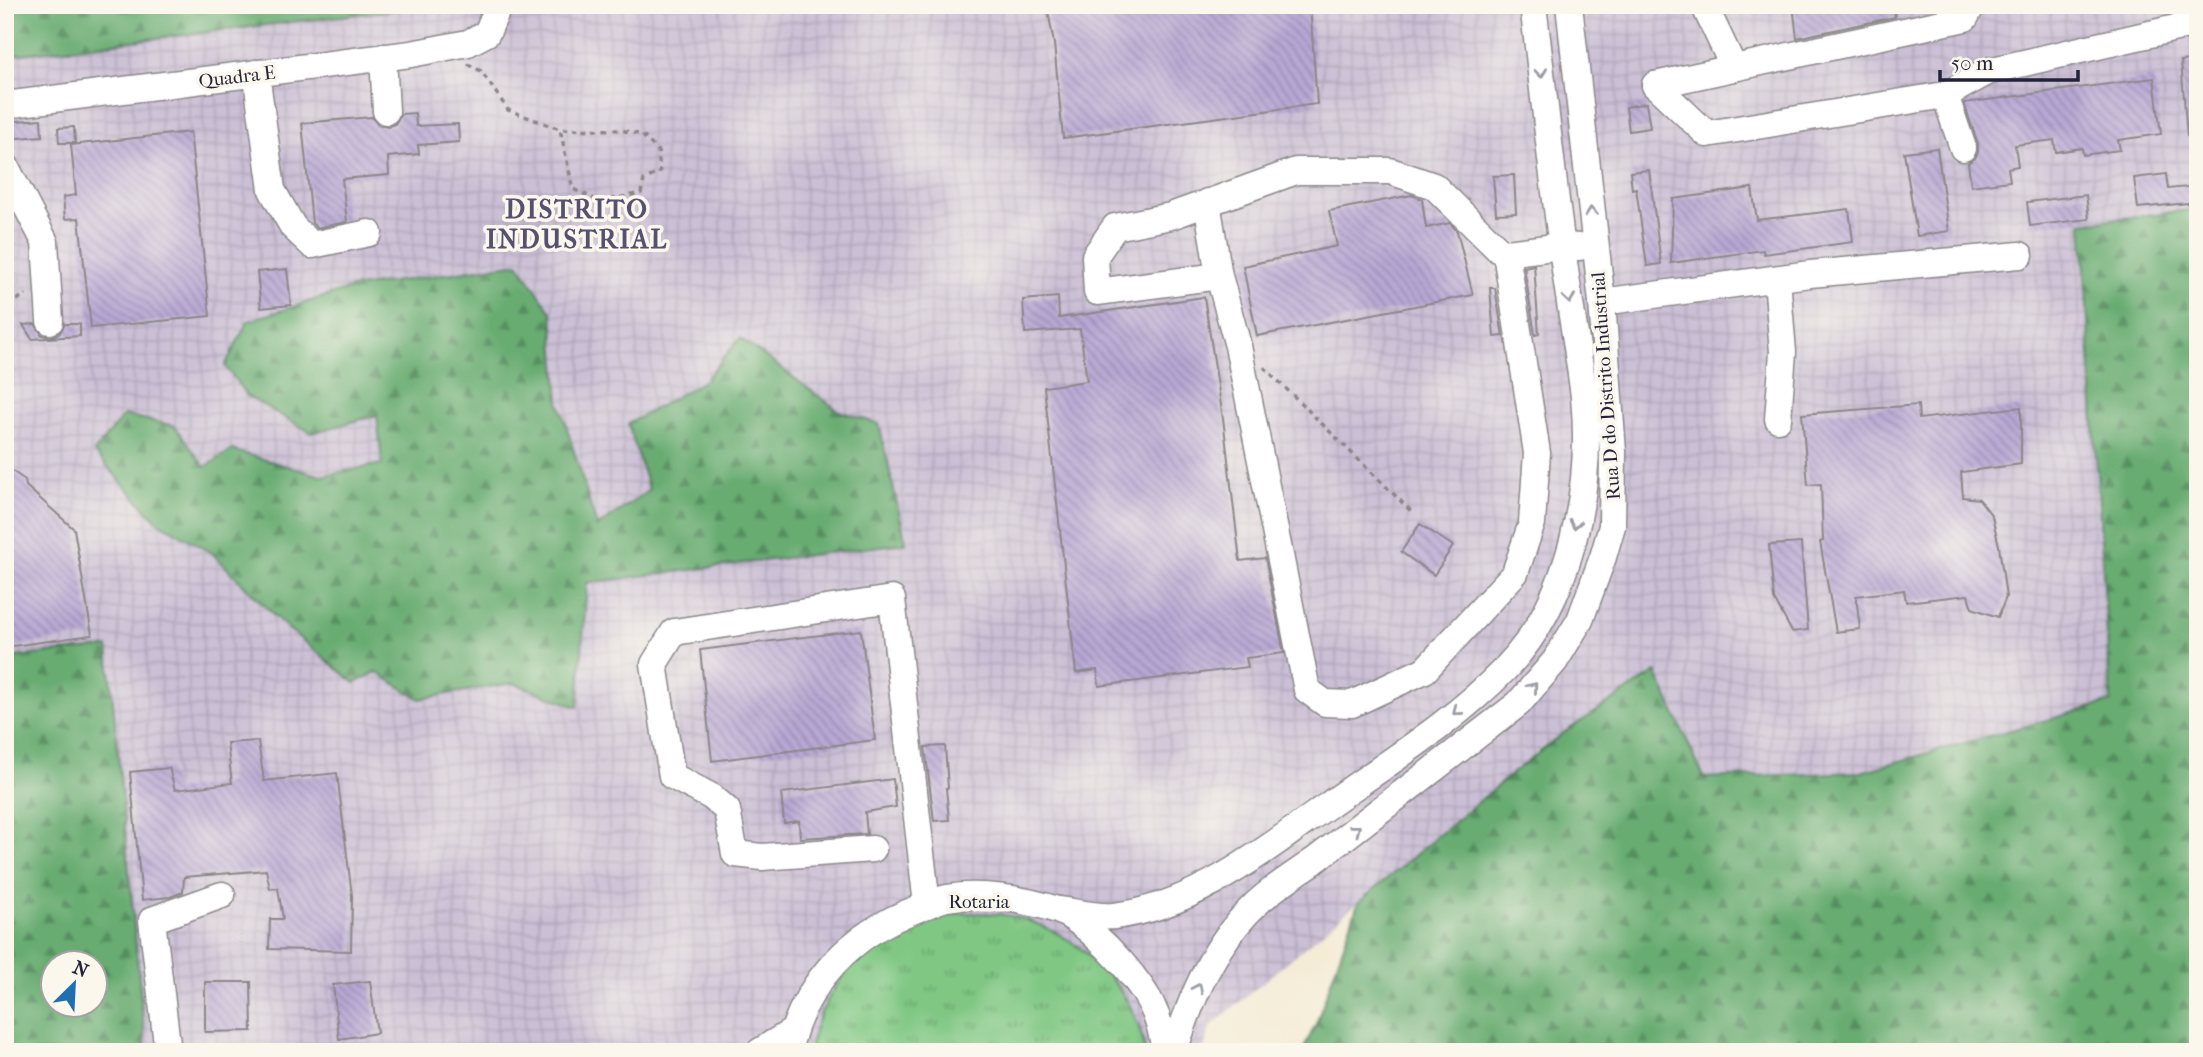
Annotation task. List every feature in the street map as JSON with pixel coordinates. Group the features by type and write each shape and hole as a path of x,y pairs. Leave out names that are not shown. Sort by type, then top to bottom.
{"street":[{"name":"Quadra E","path":"5,105 383,57 468,43 487,33 499,5"},
{"name":"Rua D do Distrito Industrial","path":"1059,910 1111,917 1169,904 1246,862 1455,714 1506,668 1536,628 1558,590 1570,548 1586,466 1584,399 1562,246 1533,5"},
{"name":"Rua D do Distrito Industrial","path":"1174,1052 1186,1013 1203,978 1228,936 1246,913 1518,704 1555,661 1580,620 1612,526 1613,452 1602,302 1569,5"},
{"path":"1704,5 1734,68"},
{"path":"1972,5 1965,18 1656,85 1707,134 1945,95 1989,71 2198,23"},
{"path":"383,57 386,111"},
{"path":"256,73 272,190 293,227 312,246 369,233"},
{"path":"1945,95 1963,148"},
{"path":"5,165 45,242 50,321"},
{"path":"1219,276 1097,292 1095,256 1115,227 1171,216 1296,171 1390,171 1434,186 1499,250 1506,253 1562,246 1595,247"},
{"path":"1207,202 1219,276 1238,346 1307,691 1325,704 1352,704 1426,670 1515,573 1532,523 1536,453 1506,253"},
{"path":"1602,302 1777,279 2020,255"},
{"path":"1777,279 1783,352 1778,419"},
{"path":"873,849 762,857 735,854 727,810 712,797 671,776 654,664 674,632 892,599 927,905"},
{"path":"169,1052 152,920 222,895"},
{"name":"Rotaria","path":"790,1041 816,983 853,943 898,916 946,898 1000,897 1059,910 1103,942 1139,983 1161,1023 1165,1052"},
{"path":"759,1052 790,1041"}],"path":[{"path":"439,48 481,71 508,110 560,129 621,130 642,135 658,150 660,172 644,180 641,193 601,202 573,189 560,129"},
{"path":"1238,346 1276,377 1414,514"}],"shaded area":[{"path":"437,5 2198,5 2198,209 2082,223 2112,702 1861,772 1704,778 1656,672 1543,747 1210,1027 1203,1052 5,1052 5,56"}],"green space":[{"path":"5,5 437,5 5,56"},
{"path":"2198,209 2198,1052 1302,1052 1316,1024 1358,903 1565,732 1656,672 1704,778 1861,772 2111,702 2082,223"},
{"path":"518,263 552,313 559,402 597,527 649,490 628,424 705,380 740,338 839,411 879,424 906,543 587,583 578,707 513,683 420,699 376,672 355,683 286,627 212,553 157,521 94,452 124,415 175,426 205,467 232,450 321,476 382,464 377,415 312,433 247,396 225,366 248,321 352,288"},
{"path":"108,647 146,1052 5,1052 5,658"},
{"path":"962,913 998,914 1024,919 1072,942 1106,972 1120,990 1140,1030 1145,1052 809,1052 824,1007 836,987 868,951 908,926 930,918"}],"building":[{"path":"1047,5 1310,5 1317,104 1063,138 1054,44"},
{"path":"1793,5 1893,5 1895,17 1797,38"},
{"path":"2198,59 2198,135 2187,136 2181,61"},
{"path":"2154,78 2161,134 2118,140 2120,150 2083,155 2082,148 2056,152 2054,140 2015,145 2018,166 2008,168 2010,181 1971,186 1968,163 1975,158 1978,144 1964,103"},
{"path":"1646,103 1650,128 1629,131 1626,107"},
{"path":"415,113 416,126 458,124 459,142 418,145 419,154 388,157 389,175 342,179 347,222 317,228 312,223 302,123 372,117 378,125 388,127 395,124 401,114"},
{"path":"41,119 42,136 7,139 5,122"},
{"path":"74,127 75,143 59,143 58,128"},
{"path":"190,132 210,316 91,328 79,218 65,219 63,197 76,195 71,145"},
{"path":"1937,148 1949,231 1917,236 1904,152"},
{"path":"1649,170 1661,264 1647,266 1636,188 1632,189 1630,172"},
{"path":"2166,174 2168,189 2198,186 2198,202 2138,208 2134,178"},
{"path":"1514,175 1516,213 1496,214 1493,176"},
{"path":"1752,188 1757,220 1849,209 1853,242 1764,254 1763,250 1671,263 1673,199"},
{"path":"1412,195 1422,199 1426,228 1450,223 1457,231 1473,295 1257,336 1243,266 1337,246 1329,211"},
{"path":"2086,195 2089,219 2030,226 2027,202"},
{"path":"1534,265 1539,334 1535,335 1524,267"},
{"path":"287,269 291,305 261,308 257,272"},
{"path":"1490,288 1495,288 1503,336 1494,337"},
{"path":"1058,297 1059,318 1204,297 1223,418 1240,561 1265,558 1284,653 1246,658 1248,667 1099,686 1097,670 1076,673 1044,387 1087,381 1080,329 1025,333 1023,300"},
{"path":"35,324 42,335 50,337 59,334 65,324 80,324 80,336 32,339 23,325"},
{"path":"1918,405 1919,419 2021,407 2021,464 1961,472 1963,497 1979,499 1992,516 2006,597 1998,617 1972,608 1968,595 1906,602 1904,590 1856,596 1860,629 1836,632 1820,542 1823,541 1821,484 1808,485 1802,414"},
{"path":"5,466 25,480 26,486 74,529 92,635 5,647"},
{"path":"1420,524 1453,546 1434,575 1401,552"},
{"path":"1801,543 1808,630 1792,632 1774,599 1769,545"},
{"path":"861,630 875,740 712,761 700,650"},
{"path":"258,741 264,781 337,773 352,896 351,951 269,949 270,919 283,919 278,888 270,889 266,870 184,877 183,892 170,897 142,900 130,772 169,768 175,790 232,783 227,743"},
{"path":"945,746 949,820 934,821 925,747"},
{"path":"893,779 896,807 865,812 867,834 800,838 799,821 784,823 781,793"},
{"path":"370,981 377,1033 339,1039 333,985"},
{"path":"205,982 251,982 252,1031 205,1032"}],"district":[{"name":"DISTRITO INDUSTRIAL","path":"577,224"}]}
